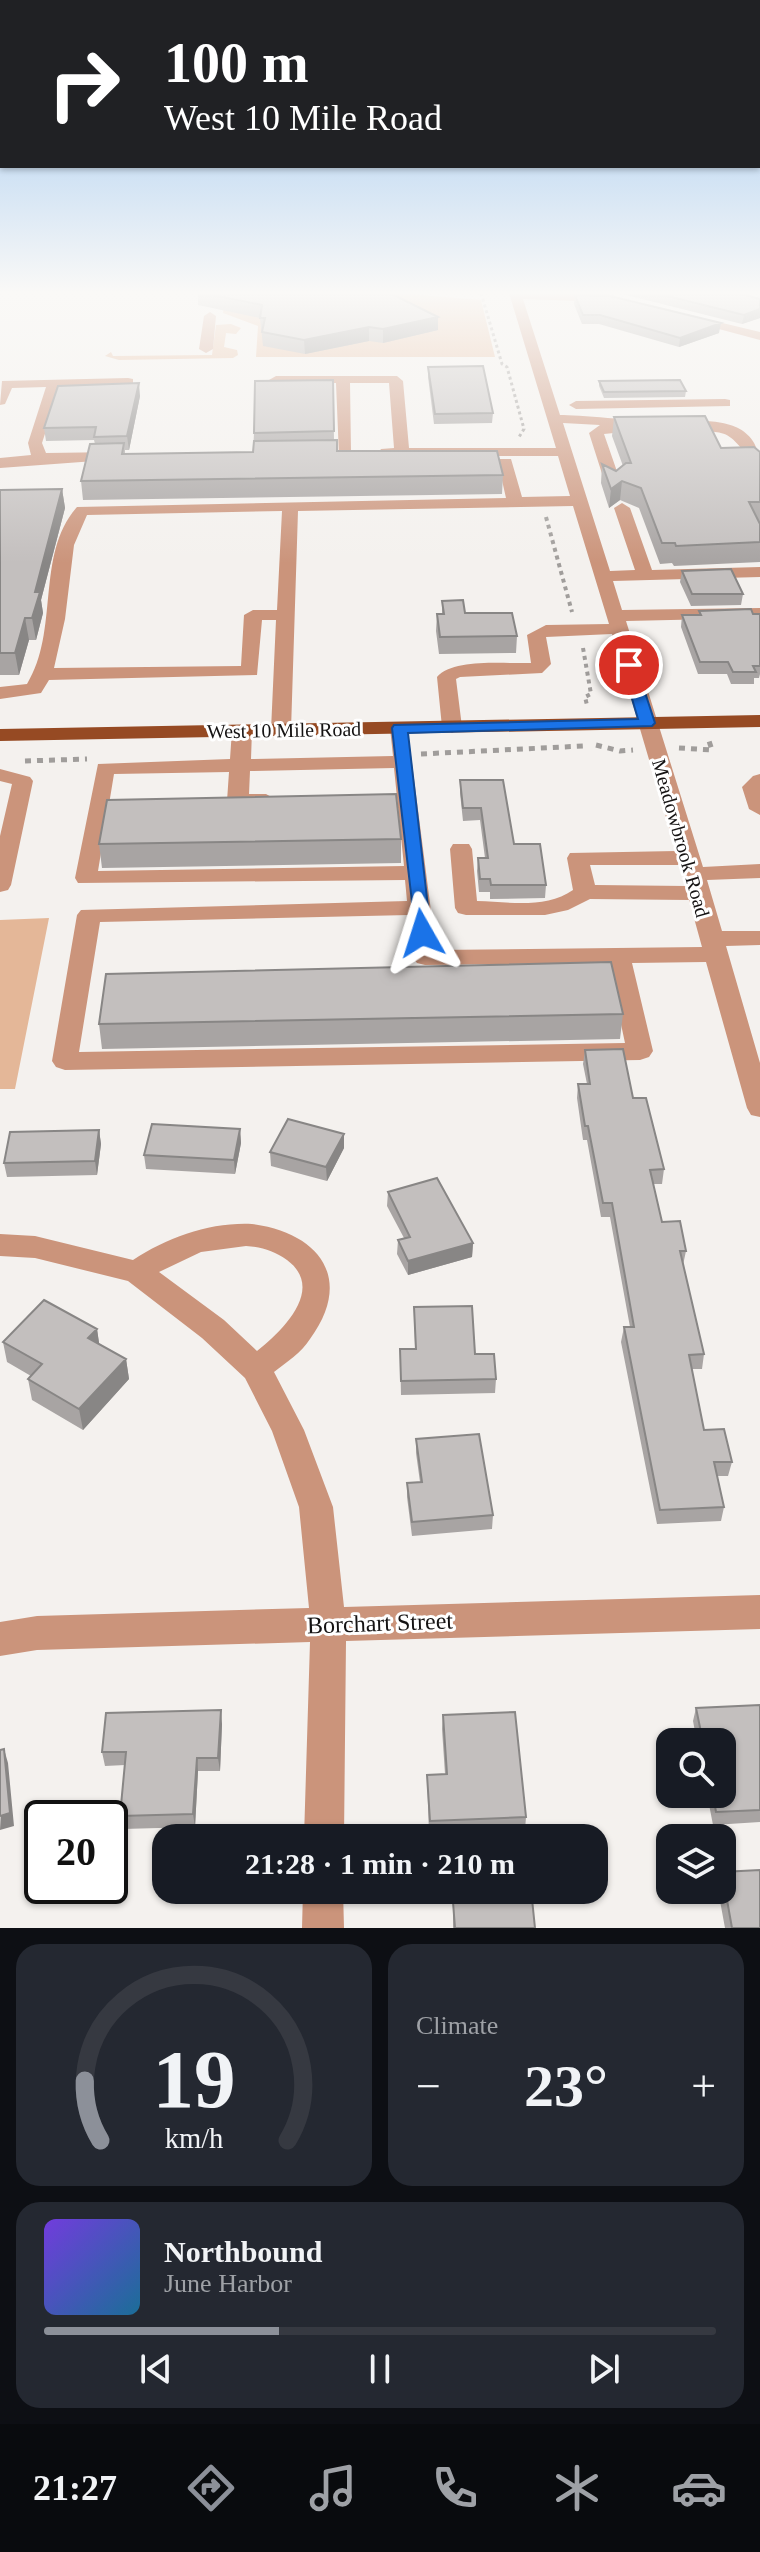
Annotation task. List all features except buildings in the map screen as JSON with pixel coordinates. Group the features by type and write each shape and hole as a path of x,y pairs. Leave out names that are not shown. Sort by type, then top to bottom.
{"main road":[{"name":"West 10 Mile Road","path":"0,735 760,721"}],"street":[{"path":"0,401 7,384 54,383 35,443 40,458"},
{"path":"343,383 350,457 506,462 515,502"},
{"path":"395,383 403,457"},
{"name":"Meadowbrook Road","path":"543,383 693,875 760,1108"},
{"path":"552,412 725,403"},
{"path":"552,412 619,426"},
{"path":"613,483 596,433 619,426 730,427 737,431 760,464"},
{"path":"403,457 485,441 519,440 562,446"},
{"path":"444,450 562,446"},
{"path":"0,463 40,458 138,455"},
{"path":"0,477 75,468 122,467"},
{"path":"0,693 34,689 43,674 56,617 62,567 75,516 83,510 579,501"},
{"path":"281,730 290,505"},
{"path":"622,508 645,575"},
{"path":"602,576 760,572"},
{"path":"452,727 446,677 456,671 535,669 542,664 536,635 546,630 578,630 616,623 760,613"},
{"path":"43,674 250,671 253,615 288,615"},
{"path":"400,728 404,762 400,798 415,873 425,958 618,956 713,947 760,938"},
{"path":"242,730 241,764 231,801 285,800"},
{"path":"404,762 105,768 106,803 86,878 415,873"},
{"path":"0,775 23,781 0,885"},
{"path":"760,780 752,787 760,809"},
{"path":"461,849 466,908 555,907 572,904 585,892 693,875 760,871"},
{"path":"585,892 578,858 693,875"},
{"path":"419,908 89,915 65,1061 640,1051 618,956"},
{"path":"137,1272 163,1254 208,1239 241,1234 270,1238 303,1255 316,1272 317,1297 301,1330 256,1369"},
{"path":"0,1245 35,1247 137,1272 213,1329 256,1369 288,1430 316,1507 328,1624 324,1824"},
{"name":"Borchart Street","path":"0,1639 37,1633 760,1612"},
{"path":"323,1904 323,1928"}],"path":[{"path":"512,383 524,429 519,434 519,440"},
{"path":"543,502 592,683 591,694 585,697 596,745 624,750"}],"shaded area":[{"path":"49,918 15,1089 0,1089 0,920"}],"route":[{"path":"422,933 400,728 647,723 629,665"}]}
